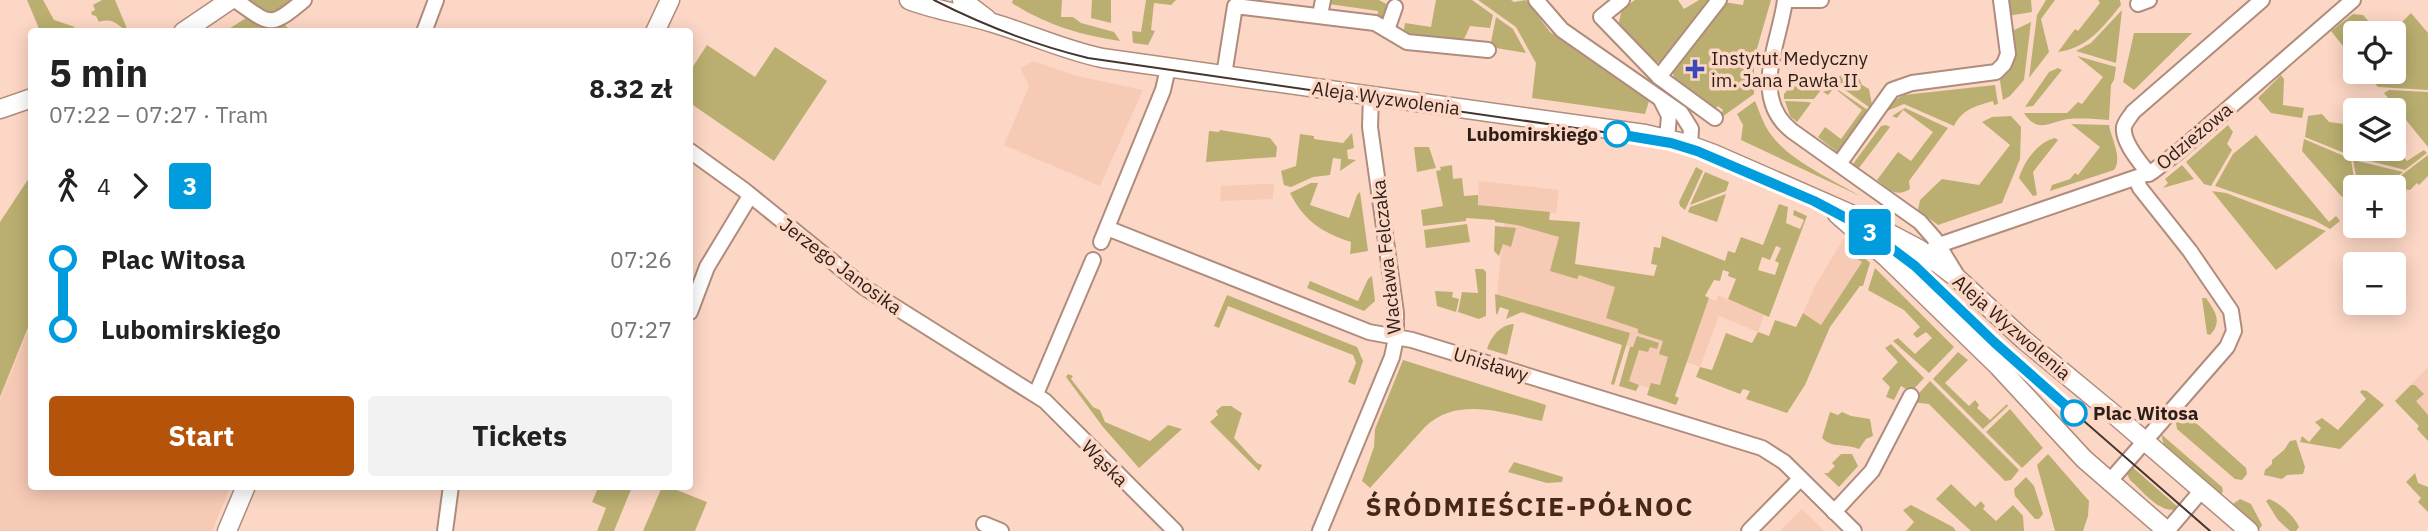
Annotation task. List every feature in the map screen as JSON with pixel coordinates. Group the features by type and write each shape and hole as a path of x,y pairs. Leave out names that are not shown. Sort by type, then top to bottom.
{"street":[{"path":"189,28 233,0 271,22 282,19 304,0"},
{"path":"426,28 436,0"},
{"path":"657,28 670,0"},
{"name":"Aleja Wyzwolenia","path":"909,0 982,18 1082,54 1667,139 1690,145 1815,198 1853,219 1933,250 1963,283 2042,355 2249,531"},
{"name":"Aleja Wyzwolenia","path":"962,0 982,18"},
{"path":"1536,0 1562,30 1687,121 1692,132 1690,145"},
{"path":"1622,0 1601,18 1659,77 1715,118"},
{"path":"1659,77 1719,0"},
{"path":"1785,0 1769,69 1776,110 1787,127 1918,220 1933,250 1963,283"},
{"path":"1790,0 1821,0"},
{"path":"1839,164 1892,90 1912,83 1996,72 2004,64 2008,54 2001,0"},
{"path":"2109,482 2227,347 2235,324 2231,311 2142,176 2125,135 2124,125 2133,112 2261,0"},
{"name":"Odzieżowa","path":"1933,250 1966,235 2142,176 2178,152 2353,0"},
{"path":"1224,75 1236,3 1322,7 1375,23 1407,42 1488,50"},
{"path":"1387,30 1395,6"},
{"path":"1101,242 1163,90 1168,68"},
{"name":"Wacława Felczaka","path":"1320,531 1392,357 1396,338 1396,313 1370,131 1371,96"},
{"path":"1657,97 1669,115 1667,139"},
{"path":"0,109 28,99"},
{"name":"Jerzego Janosika","path":"693,153 865,288 1035,394"},
{"path":"693,304 707,267 750,196"},
{"name":"Aleja Wyzwolenia","path":"1853,219 2003,371 2074,450 2167,531"},
{"name":"Unisławy","path":"1107,228 1358,328 1445,351 1756,445 1775,455 1854,531"},
{"path":"1952,268 1949,257 1952,249 1958,240 1966,235"},
{"name":"Aleja Wyzwolenia","path":"1933,250 1924,271 1925,285 1939,308"},
{"path":"1035,394 1093,260"},
{"name":"Wąska","path":"1035,394 1052,407 1166,528"},
{"path":"1834,512 1876,465 1911,396"},
{"path":"1749,531 1800,479"},
{"path":"227,531 244,490"},
{"path":"445,531 450,490"},
{"path":"2167,531 2202,490"},
{"path":"984,524 1001,531"}],"shaded area":[{"path":"27,0 43,0 54,20 75,27 72,28 39,28"},
{"path":"102,0 115,0 127,28 112,21 99,22 96,16 92,15 91,12 95,10 93,5"},
{"path":"299,0 275,18 248,2"},
{"path":"1013,0 1062,0 1061,17 1073,17 1081,23 1114,32 1120,41 1092,36 1050,23 1012,3"},
{"path":"1092,0 1111,0 1111,23 1091,18"},
{"path":"1146,0 1176,0 1171,5 1154,3 1151,30 1155,31 1148,45 1133,43 1132,31 1141,32"},
{"path":"1329,0 1379,0 1390,6 1384,20 1377,19 1378,11 1329,4"},
{"path":"1436,0 1472,0 1493,15 1490,28 1470,26 1460,42 1403,35 1405,23 1431,27"},
{"path":"1478,0 1526,0 1550,32 1649,101 1645,114 1532,98 1536,63 1516,27"},
{"path":"1635,0 1678,0 1684,9 1699,0 1715,0 1662,63 1651,61 1618,26 1622,9"},
{"path":"1744,0 1771,0 1754,59 1754,94 1722,117 1723,110 1718,106 1713,112 1674,78 1672,67 1723,2 1743,5"},
{"path":"2004,0 2031,0 2032,12 2007,16"},
{"path":"2046,0 2055,0 2041,19 2049,52 2029,78 2037,15"},
{"path":"2098,0 2120,0 2121,5 2086,41 2069,50 2058,52 2100,3"},
{"path":"2122,10 2116,63 2076,51 2091,43"},
{"path":"2411,13 2428,33 2428,90 2378,87 2375,84 2406,84 2406,21 2403,21"},
{"path":"2353,14 2363,15 2368,21 2344,21"},
{"path":"1496,17 1513,29 1526,53 1490,47"},
{"path":"246,18 274,28 230,28"},
{"path":"2031,22 2024,80 2003,100 2000,81 2010,55 2008,33"},
{"path":"2343,22 2343,46 2331,31"},
{"path":"2134,33 2192,33 2134,90 2123,82"},
{"path":"707,45 755,77 775,47 827,81 774,161 693,105 693,66"},
{"path":"2077,56 2116,67 2111,85 2109,120 2074,119 2045,125 2034,124 2024,113 2067,113 2078,102 2082,104 2103,77"},
{"path":"1034,61 1073,75 1143,90 1100,186 1004,145 1029,86 1020,68"},
{"path":"2058,68 2062,70 2033,106 2025,107 2049,72"},
{"path":"1856,71 1862,85 1869,89 1873,110 1830,79"},
{"path":"2281,75 2284,79 2283,105 2304,108 2302,118 2271,113 2258,98"},
{"path":"1824,80 1824,86 1814,99 1784,99 1789,88"},
{"path":"1995,85 1998,104 1994,105 1993,101 1970,109 1954,126 1904,104 1887,111 1893,101 1904,95"},
{"path":"1834,87 1872,113 1847,146 1837,152 1818,137 1825,127 1841,139 1862,110 1834,88 1828,95 1823,92"},
{"path":"2389,90 2428,92 2428,147 2406,120 2406,98 2388,98 2384,93"},
{"path":"1755,101 1767,128 1780,145 1813,169 1860,196 1741,140 1743,125 1737,114"},
{"path":"1785,101 1811,103 1797,122 1790,116"},
{"path":"1905,108 1948,128 1909,181 1910,189 1900,193 1877,180 1898,152 1911,161 1933,132 1903,110 1897,118 1892,116"},
{"path":"2322,114 2329,122 2343,124 2343,153 2305,137 2308,116"},
{"path":"2011,116 2021,127 2020,159 2002,203 1938,225 1918,210 1920,200 1942,179 1979,185 2010,145 1982,122 1992,117"},
{"path":"2071,124 2109,125 2117,154 2116,165 2114,170 2050,191 2052,185 2070,179 2075,173 2078,175 2100,147"},
{"path":"2228,125 2233,132 2227,144 2232,150 2211,186 2204,184 2186,162"},
{"path":"1881,126 1890,127 1859,168 1853,164"},
{"path":"1220,130 1270,138 1277,147 1276,157 1206,162 1209,131"},
{"path":"1352,133 1354,148 1347,150 1348,159 1356,160 1340,171 1341,159 1333,158 1330,175 1313,177 1291,187 1284,185 1281,171 1296,166 1300,134 1343,143"},
{"path":"2256,135 2329,222 2336,216 2340,221 2330,229 2314,220 2215,186 2233,154"},
{"path":"2055,138 2058,140 2033,172 2037,195 2033,196 2019,178 2021,172 2037,148"},
{"path":"2304,139 2343,156 2343,161 2351,161 2353,175 2343,175 2342,197 2302,151"},
{"path":"1414,147 1429,147 1436,168 1417,172"},
{"path":"2424,150 2427,153 2405,170 2370,161 2407,161"},
{"path":"2428,155 2428,176 2419,185 2417,183 2410,190 2406,189 2406,175 2402,175"},
{"path":"2353,161 2403,172 2399,175 2356,175"},
{"path":"1452,165 1453,179 1462,178 1464,196 1478,195 1478,205 1550,212 1549,220 1580,222 1575,264 1654,276 1657,265 1651,264 1654,247 1660,248 1662,236 1725,261 1728,251 1735,253 1741,237 1763,245 1779,204 1788,207 1786,223 1800,229 1804,220 1793,215 1794,210 1807,216 1769,317 1728,299 1736,279 1728,276 1729,272 1723,270 1720,281 1714,280 1705,296 1709,298 1675,396 1679,398 1676,405 1647,395 1651,383 1660,385 1668,357 1659,354 1663,341 1606,318 1615,287 1579,275 1577,279 1550,271 1559,237 1495,220 1466,218 1466,221 1423,226 1421,210 1443,206 1436,171 1441,170 1440,167","holes":["1776,246 1781,248 1775,261 1779,263 1775,275 1758,270 1762,257 1770,260"]},
{"path":"2182,165 2194,179 2163,188 2168,183 2165,179"},
{"path":"1696,167 1703,171 1685,210 1679,202"},
{"path":"1705,172 1729,182 1726,191 1690,205"},
{"path":"28,180 28,327 0,397 0,222"},
{"path":"1479,181 1559,190 1556,213 1477,205"},
{"path":"1311,183 1318,183 1310,205 1349,218 1360,192 1368,251 1350,254 1351,242 1315,225 1295,203 1290,193"},
{"path":"1274,184 1273,199 1220,201 1221,186"},
{"path":"2212,191 2226,193 2326,231 2276,270"},
{"path":"1726,194 1717,222 1688,212 1690,207"},
{"path":"1505,216 1568,221 1561,262 1671,281 1671,395 1624,380 1633,348 1496,305"},
{"path":"1467,224 1470,242 1426,248 1424,230"},
{"path":"1495,226 1516,228 1511,247 1503,244 1499,256 1494,251"},
{"path":"1844,238 1854,248 1850,254 1862,261 1821,325 1803,313 1815,286"},
{"path":"1854,248 1870,263 1863,286 1860,286 1830,327 1805,385 1787,413 1746,399 1750,391 1743,389 1740,394 1696,377 1700,367 1712,370 1726,333 1752,343 1758,332 1769,336 1775,320 1796,327 1803,313 1821,325 1862,262 1850,254"},
{"path":"1875,268 1954,347 1929,373 1893,341 1898,338 1915,354 1932,338 1926,332 1917,338 1913,334 1920,327 1904,310 1868,290"},
{"path":"1475,269 1483,269 1486,272 1486,316 1479,319 1458,312 1462,292 1478,293"},
{"path":"1372,276 1375,301 1364,311 1307,288 1310,281 1358,301"},
{"path":"1435,291 1453,292 1452,297 1459,299 1456,312 1437,306"},
{"path":"1495,294 1630,333 1614,385 1611,384 1622,345 1522,312 1506,319 1509,310 1500,307 1497,315 1496,313"},
{"path":"1227,295 1357,347 1363,361 1355,385 1348,382 1356,363 1353,355 1228,306 1219,328 1214,326"},
{"path":"1718,295 1764,315 1758,332 1719,316 1700,367 1687,362 1709,298 1716,301"},
{"path":"2202,298 2206,298 2216,316 2216,326 2210,335 2207,334"},
{"path":"1514,324 1507,355 1487,349 1497,332 1504,326"},
{"path":"28,330 28,490 229,490 212,531 0,531 0,400"},
{"path":"1637,336 1659,343 1657,349 1650,347 1648,352 1639,350 1629,381 1639,385 1636,391 1619,386 1630,347 1633,347"},
{"path":"1891,344 1924,378 1911,392 1901,386 1894,400 1886,397 1890,387 1882,379 1898,362 1885,348"},
{"path":"1958,352 1968,360 1945,383 1969,406 1975,400 1979,405 1977,408 1990,420 2007,404 2008,406 1983,429 1933,379"},
{"path":"1403,360 1546,405 1542,421 1481,409 1451,412 1425,427 1370,488 1362,481 1374,447 1375,429"},
{"path":"2428,367 2428,435 2395,401"},
{"path":"1068,374 1073,376 1071,379 1093,407 1100,410 1105,422 1150,441 1168,425 1182,429 1139,468 1103,427 1066,377"},
{"path":"1930,381 2019,470 2011,480 2005,481 1929,404 1911,402"},
{"path":"2411,385 2415,385 2424,394 2416,401 2428,415 2428,441 2417,429 2419,426 2395,401"},
{"path":"2362,390 2384,405 2340,449 2300,442 2302,436 2309,442 2321,428 2315,422 2322,418 2338,430 2366,399 2360,392"},
{"path":"1222,406 1231,406 1242,413 1234,438 1262,465 1259,471 1210,422 1218,415 1216,411"},
{"path":"2010,409 2043,448 2022,468 1986,432"},
{"path":"1830,412 1870,419 1873,436 1866,439 1859,449 1826,441 1822,438"},
{"path":"2185,413 2246,468 2247,474 2242,480 2235,479 2177,429 2176,423"},
{"path":"2161,434 2222,487 2220,497 2165,449"},
{"path":"2296,440 2305,467 2303,474 2287,475 2282,479 2264,475 2272,460 2290,441"},
{"path":"1841,454 1852,454 1858,466 1839,487 1824,473 1828,473 1835,466 1832,463"},
{"path":"2048,454 2089,501 2083,531 2055,531 2037,465"},
{"path":"1514,462 1563,477 1562,482 1547,483 1508,472"},
{"path":"2130,465 2179,508 2166,509 2146,496 2130,480 2127,474"},
{"path":"2415,473 2418,483 2428,487 2428,512 2418,502 2421,498 2406,482"},
{"path":"2026,477 2034,486 2043,514 2039,519 2035,519 2015,496 2014,489"},
{"path":"1951,484 1975,507 1981,501 1985,506 1983,509 1996,521 2013,505 2023,516 2024,531 1971,531 1936,499"},
{"path":"597,490 631,490 614,531 597,531 606,508 592,502"},
{"path":"661,490 677,490 707,502 695,531 643,531"},
{"path":"2240,499 2251,504 2262,525 2259,530 2230,506"},
{"path":"2269,499 2294,519 2299,527 2296,531 2290,531 2278,520 2266,501"},
{"path":"1911,505 1956,531 1906,531 1914,522 1903,510"},
{"path":"1802,509 1824,531 1780,531"}],"tram line":[{"path":"934,0 1009,34 1088,58 1645,138 1671,143 1717,159 1831,209 1877,236 1913,264 2022,367 2210,531"},
{"name":"3","path":"1617,134 1671,143 1697,151 1814,201 1863,227 1915,266 1994,342 2074,413"}],"place":[{"name":"Instytut Medyczny im. Jana Pawła II","path":"1695,69"},
{"name":"Lubomirskiego","path":"1617,134"},
{"name":"Plac Witosa","path":"2074,413"}],"district":[{"name":"ŚRÓDMIEŚCIE-PÓŁNOC","path":"1530,506"}]}
